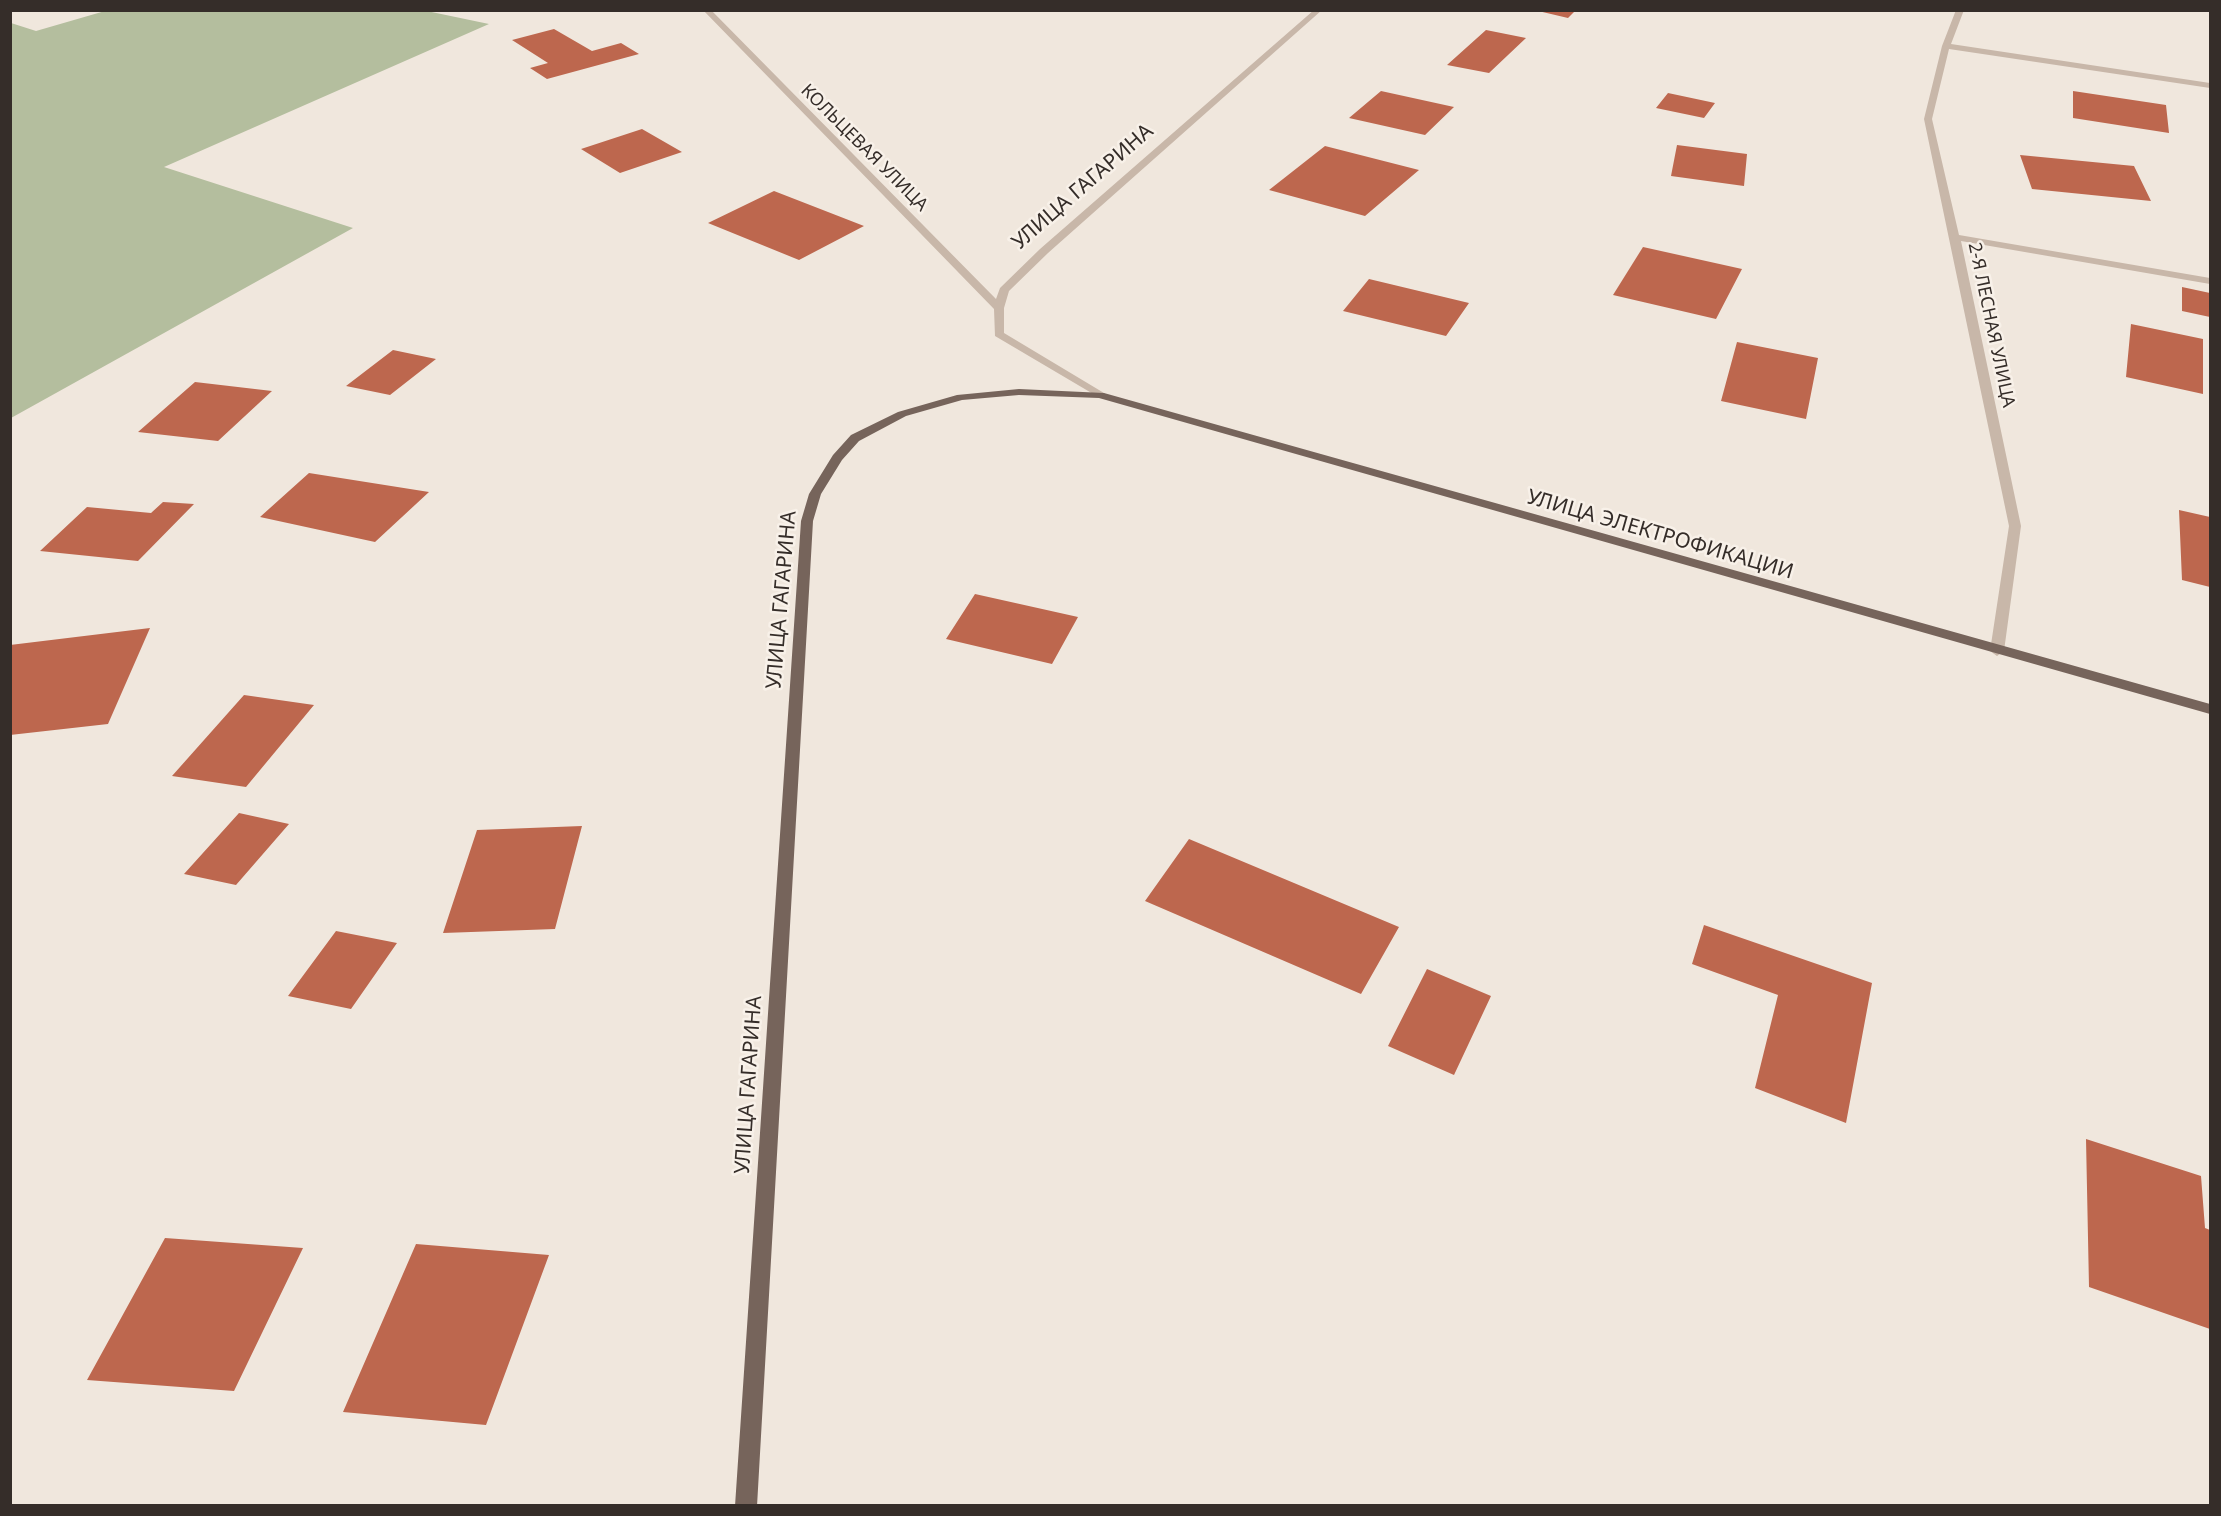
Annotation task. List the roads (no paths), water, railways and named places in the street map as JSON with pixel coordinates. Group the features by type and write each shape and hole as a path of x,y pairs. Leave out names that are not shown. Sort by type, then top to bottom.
{"main road":[{"name":"УЛИЦА ГАГАРИНА","path":"746,1506 807,521 815,494 837,458 855,438 902,414 961,397 1019,392 1100,395"},
{"name":"УЛИЦА ЭЛЕКТРОФИКАЦИИ","path":"1100,395 1997,651 2211,709"}],"street":[{"name":"КОЛЬЦЕВАЯ УЛИЦА","path":"706,10 999,308"},
{"name":"УЛИЦА ГАГАРИНА","path":"999,308 1004,290 1020,273 1319,10"},
{"name":"2-Я ЛЕСНАЯ УЛИЦА","path":"1960,10 1946,46 1928,120 1955,237 2015,526 1997,651"},
{"path":"1946,46 2211,85"},
{"path":"1955,237 2211,281"},
{"path":"999,308 999,334 1100,395"}]}
